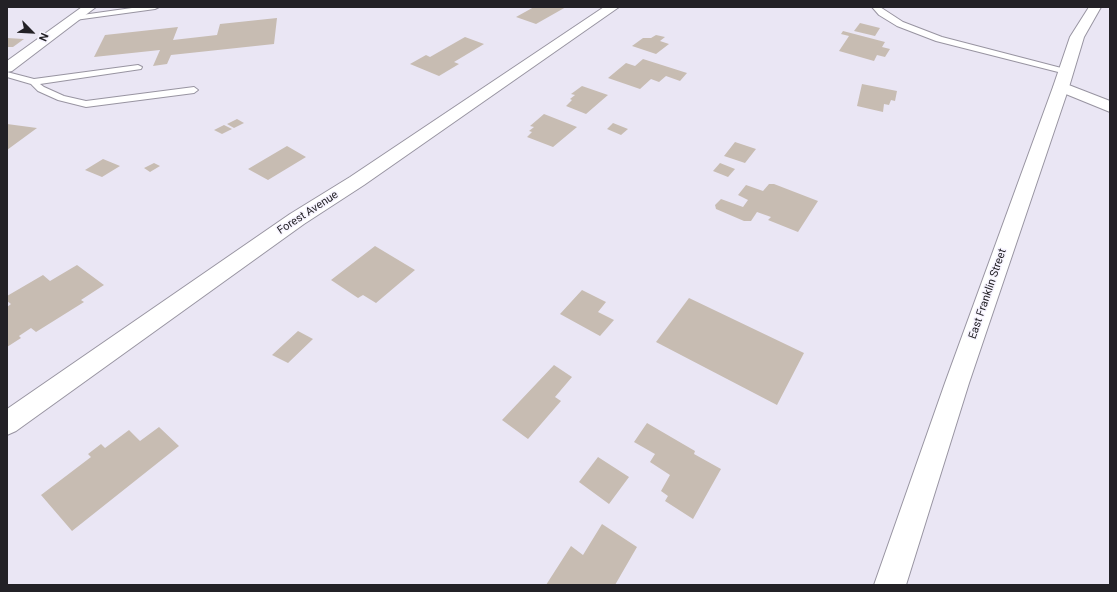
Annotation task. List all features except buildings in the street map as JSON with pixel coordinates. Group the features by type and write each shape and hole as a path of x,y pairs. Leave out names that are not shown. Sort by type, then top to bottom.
{"street":[{"path":"7,68 90,7"},
{"name":"Forest Avenue","path":"7,423 297,219 357,181 613,7"},
{"name":"East Franklin Street","path":"890,585 956,383 1077,37 1095,7"},
{"path":"1063,80 1093,99 1110,107"}],"lane":[{"path":"75,18 155,7"},
{"path":"876,7 882,13 900,24 939,39 1063,80"},
{"path":"7,74 34,82 138,67"},
{"path":"34,82 41,89 54,95 86,104 194,90"}]}
